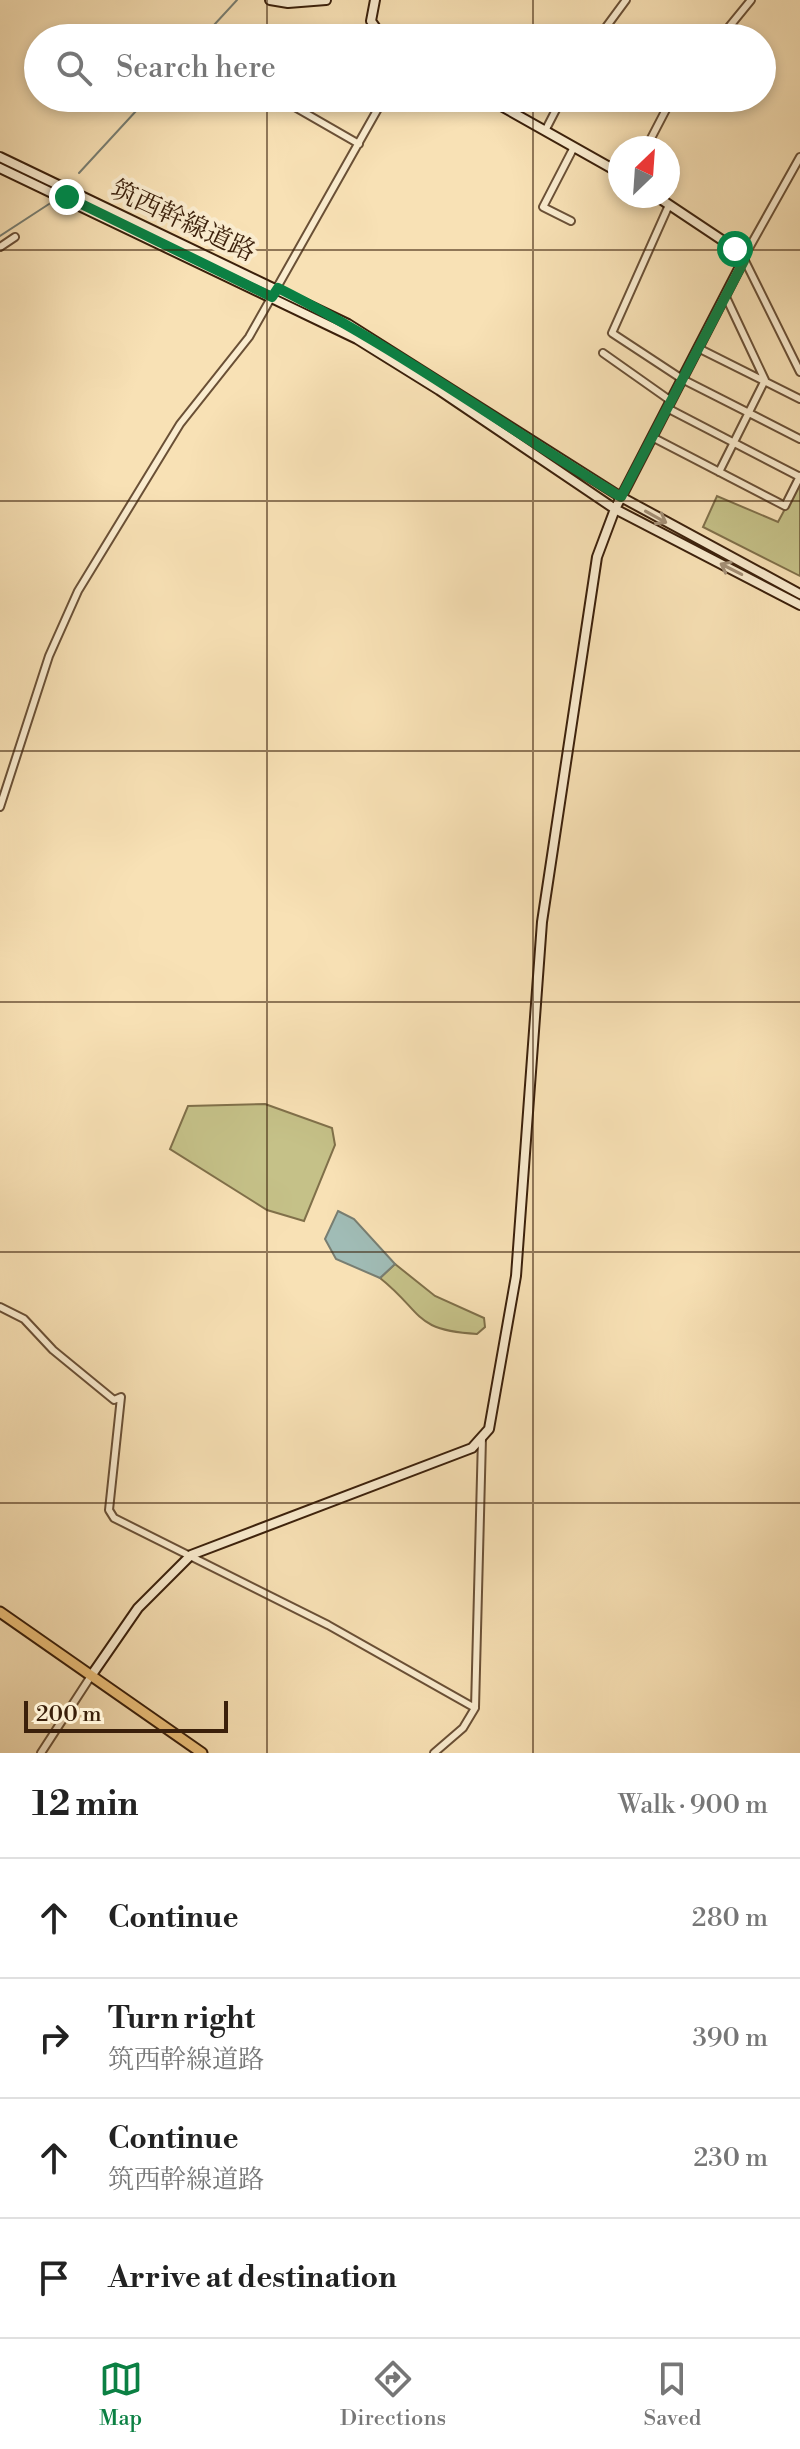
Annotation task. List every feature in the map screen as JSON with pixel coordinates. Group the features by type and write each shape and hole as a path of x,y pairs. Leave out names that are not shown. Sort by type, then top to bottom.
{"main road":[{"path":"0,1612 202,1753"}],"street":[{"path":"270,0 288,3 326,0"},
{"path":"373,24 375,0"},
{"path":"608,24 626,0"},
{"path":"731,24 751,0"},
{"path":"303,112 359,144"},
{"path":"0,807 40,681 70,606 180,424 245,343 376,112"},
{"path":"512,112 608,166"},
{"path":"545,131 555,112"},
{"path":"652,136 665,112"},
{"path":"571,221 543,207 574,147"},
{"name":"筑西幹線道路","path":"0,157 278,288 420,367 621,497 800,594"},
{"path":"41,1753 138,1608 191,1555 472,1448 489,1429 516,1276 536,982 551,847 593,577 615,509 744,258 800,157"},
{"name":"筑西幹線道路","path":"0,168 272,297 392,360 615,509 800,605"},
{"path":"668,208 612,333 682,379 800,439"},
{"path":"673,208 744,258 800,372"},
{"path":"0,247 15,237"},
{"path":"719,472 765,380 725,295"},
{"path":"698,348 800,399"},
{"path":"603,353 669,404 800,476 785,506 652,437"},
{"path":"0,1307 24,1319 53,1350 114,1400 121,1397 109,1510 114,1518 328,1625 475,1708"},
{"path":"434,1753 463,1728 475,1708 482,1438"}],"shaded area":[{"path":"800,481 800,576 703,527 717,496 778,522"},
{"path":"265,1104 332,1128 335,1145 304,1221 267,1210 170,1149 188,1106"},
{"path":"395,1264 435,1296 484,1318 485,1327 477,1334 429,1324 380,1278"}],"water":[{"path":"338,1211 354,1219 395,1264 380,1278 336,1259 325,1239"}],"waterway":[{"path":"215,24 237,0"},
{"path":"79,173 135,112"},
{"path":"0,236 49,204"}],"route":[{"path":"67,197 272,297 278,288 319,309 420,367 621,497 744,261 735,249"}]}
